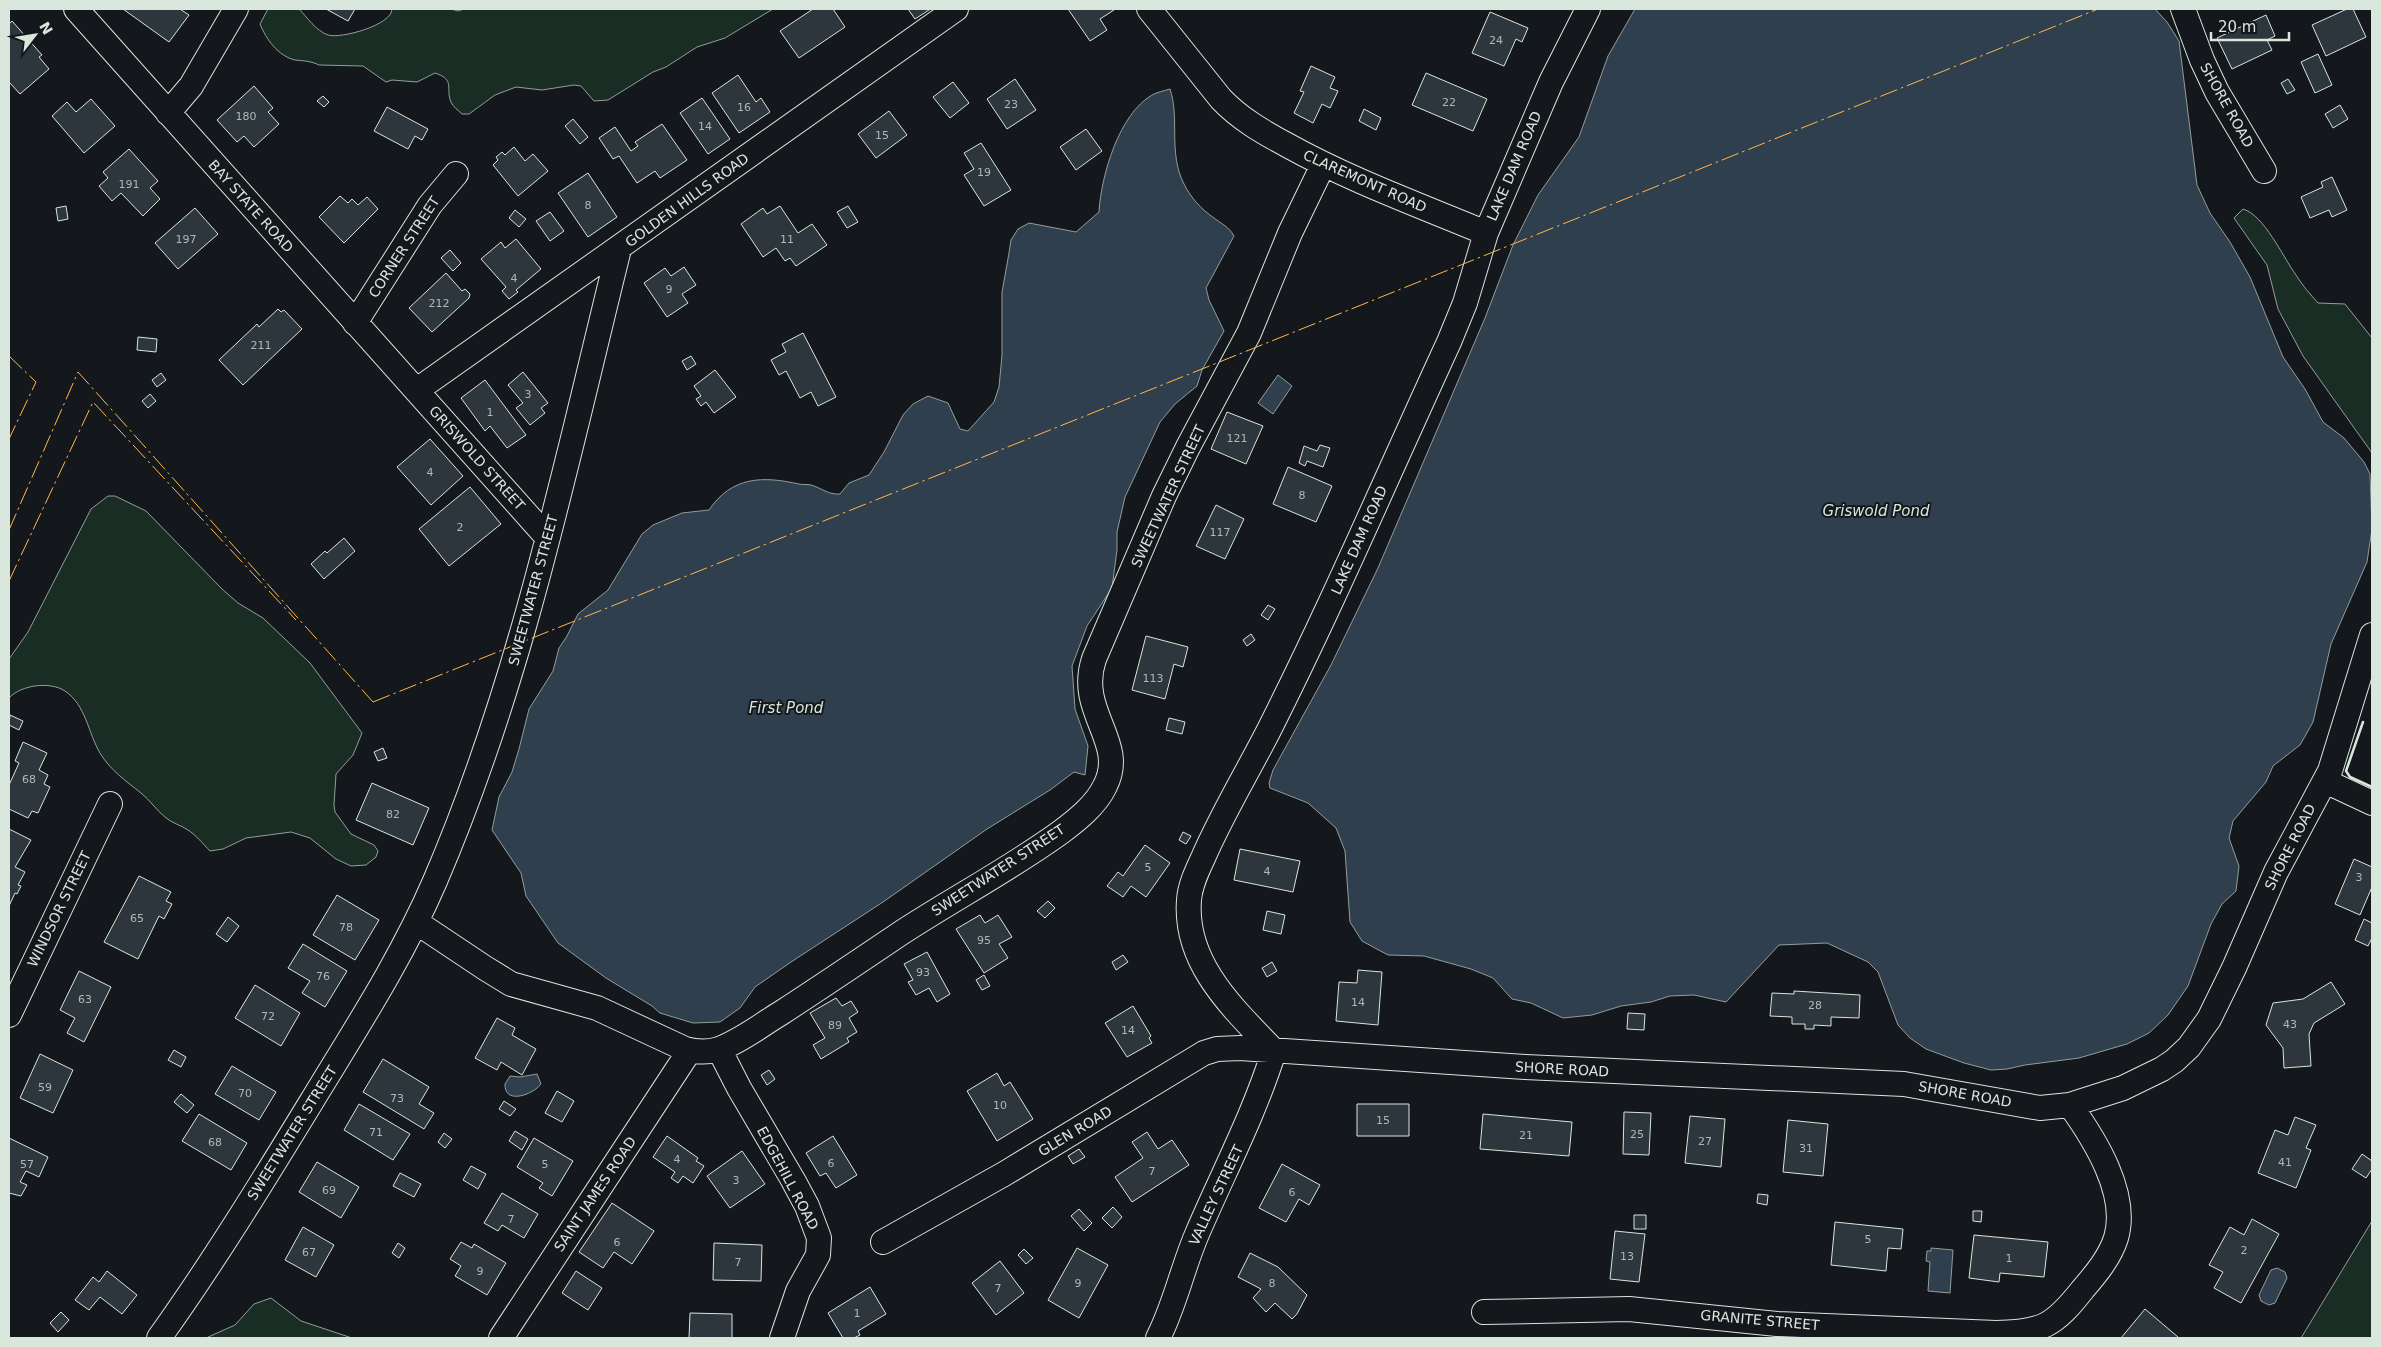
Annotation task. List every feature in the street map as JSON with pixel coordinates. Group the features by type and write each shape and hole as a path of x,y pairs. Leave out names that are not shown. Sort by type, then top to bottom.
{"street":[{"name":"BAY STATE ROAD","path":"76,9 422,396"},
{"path":"168,113 191,86 236,9"},
{"name":"GOLDEN HILLS ROAD","path":"422,396 619,249 956,9"},
{"name":"CLAREMONT ROAD","path":"1149,9 1195,68 1233,111 1323,165 1486,233"},
{"name":"LAKE DAM ROAD","path":"1274,1051 1232,1007 1210,977 1192,933 1189,915 1190,892 1208,847 1268,732 1327,611 1449,342 1465,304 1486,233 1551,82 1588,9"},
{"name":"SHORE ROAD","path":"2183,9 2202,60 2218,92 2264,171"},
{"name":"SWEETWATER STREET","path":"416,922 512,984 598,1008 690,1050 700,1052 719,1049 747,1034 926,916 1044,844 1080,817 1102,792 1108,781 1112,761 1108,742 1092,707 1090,671 1094,660 1164,496 1188,447 1249,334 1290,234 1323,165"},
{"name":"CORNER STREET","path":"355,323 430,205 456,174"},
{"name":"SWEETWATER STREET","path":"159,1338 264,1180 362,1019 416,922 455,834 514,666 619,249"},
{"name":"GRISWOLD STREET","path":"422,396 548,537"},
{"name":"SHORE ROAD","path":"1274,1051 1535,1068 1904,1084 2040,1108 2070,1105 2139,1081 2174,1061 2194,1040 2209,1019 2234,968 2276,872 2325,781 2335,758 2372,635"},
{"path":"2325,781 2372,803"},
{"name":"WINDSOR STREET","path":"9,1015 110,804"},
{"name":"GLEN ROAD","path":"883,1242 1004,1174 1207,1052 1240,1048 1274,1051"},
{"name":"EDGEHILL ROAD","path":"719,1049 739,1088 793,1180 810,1213 819,1238 818,1256 794,1299 782,1338"},
{"name":"SAINT JAMES ROAD","path":"501,1338 690,1050"},
{"name":"VALLEY STREET","path":"1158,1338 1168,1316 1188,1254 1259,1098 1274,1051"},
{"name":"GRANITE STREET","path":"1484,1312 1630,1309 1786,1324 1996,1333 2036,1330 2061,1315 2094,1275 2109,1254 2116,1238 2119,1220 2113,1183 2102,1158 2070,1105"}],"green space":[{"path":"268,9 299,9 312,24 324,33 334,36 354,33 375,25 390,15 392,9 451,9 458,11 464,9 773,9 725,38 697,47 608,100 594,101 581,86 574,85 542,90 516,87 495,95 469,114 462,114 451,102 448,82 435,73 417,82 392,80 386,82 363,66 319,65 295,60 283,55 273,46 260,24"},
{"path":"2243,209 2251,213 2266,228 2301,282 2318,303 2345,304 2372,338 2372,453 2303,356 2278,309 2267,265 2234,218"},
{"path":"108,496 115,496 146,511 222,589 238,603 263,618 310,663 362,733 353,755 336,774 334,805 335,812 351,834 374,845 378,851 376,857 366,865 351,866 336,859 310,838 291,832 246,838 223,849 210,851 191,832 167,819 109,765 100,753 78,704 65,691 44,685 28,687 9,698 9,659 28,632 91,509"},
{"path":"2372,1221 2372,1338 2301,1338"},
{"path":"271,1298 301,1321 352,1338 206,1338 235,1325 254,1304"}],"water":[{"name":"Griswold Pond","path":"1635,9 2155,9 2167,22 2179,41 2197,185 2210,213 2230,242 2250,277 2283,357 2305,389 2323,422 2344,438 2364,462 2370,474 2372,529 2367,562 2331,644 2313,722 2300,745 2273,766 2266,782 2233,821 2229,838 2239,866 2236,891 2222,904 2211,924 2188,986 2168,1015 2149,1033 2127,1044 2079,1058 2007,1069 1991,1070 1964,1063 1926,1049 1910,1038 1898,1025 1878,972 1868,962 1827,943 1779,945 1726,1002 1694,995 1670,996 1651,1002 1621,1006 1592,1015 1563,1018 1531,1003 1512,999 1493,978 1471,969 1424,956 1388,955 1362,941 1350,922 1345,851 1336,828 1308,803 1270,788 1269,783 1273,770 1331,665 1378,568 1485,318 1513,245 1538,195 1579,137 1608,56"},
{"name":"First Pond","path":"1170,89 1173,100 1176,160 1184,184 1201,207 1228,228 1234,236 1206,288 1209,300 1224,331 1202,370 1197,386 1175,404 1160,422 1125,497 1117,532 1117,550 1112,588 1087,626 1072,666 1075,709 1088,746 1085,775 1074,772 1050,790 987,829 883,902 755,987 740,1008 720,1022 693,1023 660,1013 652,1006 606,978 558,943 526,896 521,873 492,830 499,797 512,772 529,709 553,671 559,648 578,614 608,590 642,534 653,525 682,513 709,510 728,490 749,481 786,481 815,486 828,492 840,494 849,483 869,475 884,452 903,415 913,404 928,396 948,403 960,429 968,431 994,402 999,387 1002,355 1002,292 1011,240 1018,229 1029,223 1076,232 1099,212 1103,181 1121,131 1140,104 1154,94"},
{"path":"1278,375 1292,386 1273,414 1258,403"},
{"path":"537,1074 541,1084 532,1092 514,1096 506,1090 505,1084 510,1076 520,1077"},
{"path":"1931,1248 1953,1250 1950,1293 1928,1291 1930,1262 1926,1261 1927,1251 1931,1251"},
{"path":"2277,1268 2285,1272 2287,1278 2275,1303 2269,1305 2261,1301 2259,1295 2271,1270"}],"building":[{"path":"123,9 180,9 189,15 169,42"},
{"path":"326,9 355,9 348,21"},
{"path":"813,9 833,9 845,27 799,58 780,31"},
{"path":"908,9 928,9 929,10 915,19"},
{"path":"1068,9 1114,10 1100,19 1107,30 1090,41"},
{"path":"2347,9 2353,9 2366,37 2326,56 2312,25"},
{"path":"1490,12 1528,28 1522,42 1516,39 1504,66 1472,53"},
{"path":"2266,15 2275,36 2267,40 2272,50 2232,69 2217,38"},
{"path":"12,21 42,55 39,57 49,69 20,94 9,84 9,24"},
{"path":"2318,54 2332,85 2315,93 2301,62"},
{"path":"1311,66 1335,77 1330,88 1338,91 1330,108 1322,104 1313,123 1294,113 1304,92 1300,91"},
{"path":"1426,73 1487,99 1473,131 1412,105"},
{"path":"738,75 756,102 761,98 770,112 739,133 712,93"},
{"path":"1015,79 1036,110 1007,129 987,99"},
{"path":"2288,79 2295,90 2287,94 2281,83"},
{"path":"953,82 969,103 950,118 933,97"},
{"path":"254,86 273,108 268,112 279,124 254,147 244,136 237,142 217,120"},
{"path":"323,96 329,102 324,107 317,101"},
{"path":"702,98 730,139 708,154 680,113"},
{"path":"91,99 115,126 84,153 52,116 67,102 76,112"},
{"path":"2340,105 2348,119 2333,128 2325,114"},
{"path":"387,107 428,129 422,140 415,136 408,149 374,131"},
{"path":"1364,109 1381,118 1376,130 1359,121"},
{"path":"889,111 907,135 876,158 858,134"},
{"path":"573,119 588,137 580,144 565,126"},
{"path":"662,124 687,160 660,178 655,171 637,183 619,156 613,159 599,138 615,127 631,151 638,146 635,142"},
{"path":"1086,129 1102,151 1076,170 1060,147"},
{"path":"981,143 1011,190 984,206 964,175 974,169 964,153"},
{"path":"514,147 525,161 533,154 548,171 518,196 493,165 498,160 496,157 502,152 505,155"},
{"path":"129,149 158,181 150,188 160,199 143,216 121,193 112,201 99,186 108,178 103,172"},
{"path":"588,173 617,217 588,237 558,193"},
{"path":"2332,177 2347,210 2332,217 2329,210 2310,218 2301,197 2323,187 2321,182"},
{"path":"340,196 348,203 352,199 358,205 367,197 378,209 344,243 319,217"},
{"path":"66,206 68,219 58,221 56,208"},
{"path":"780,206 798,233 812,224 827,245 796,266 790,258 785,261 776,248 763,257 741,224 763,208 767,214"},
{"path":"848,206 858,222 847,228 837,212"},
{"path":"195,208 218,234 178,269 155,243"},
{"path":"515,210 526,219 519,227 509,218"},
{"path":"550,212 564,231 550,241 536,221"},
{"path":"516,239 541,269 516,290 518,292 509,299 502,291 506,287 481,259 501,242 505,248"},
{"path":"450,250 461,263 453,271 441,258"},
{"path":"684,267 696,285 682,294 688,303 667,317 644,283 665,268 671,276"},
{"path":"446,273 462,291 465,289 470,294 469,298 432,332 409,308"},
{"path":"278,309 281,312 284,310 302,329 243,385 219,360 257,324 259,327"},
{"path":"803,333 836,397 818,406 811,392 800,398 786,371 779,375 771,360 786,352 782,344"},
{"path":"138,337 157,339 156,352 137,350"},
{"path":"691,356 696,364 687,370 682,361"},
{"path":"715,370 736,397 714,413 706,402 701,406 696,399 701,396 694,386"},
{"path":"523,372 548,403 541,408 545,413 530,425 516,408 523,403 508,385"},
{"path":"161,373 166,380 157,387 152,380"},
{"path":"485,380 526,435 507,448 490,426 485,431 461,398"},
{"path":"150,394 156,401 148,408 142,401"},
{"path":"1227,412 1263,426 1246,464 1211,449"},
{"path":"430,439 463,476 431,505 397,467"},
{"path":"1320,445 1330,448 1323,467 1307,461 1305,466 1299,463 1304,446 1317,451"},
{"path":"1288,467 1332,486 1316,522 1273,504"},
{"path":"470,487 501,524 449,566 419,529"},
{"path":"1216,505 1244,519 1225,559 1196,546"},
{"path":"344,538 355,551 324,579 311,564 325,551 327,553"},
{"path":"1268,605 1275,609 1268,620 1261,615"},
{"path":"1251,634 1255,640 1247,646 1243,640"},
{"path":"1146,636 1188,647 1183,667 1174,664 1165,699 1132,690"},
{"path":"10,715 23,721 19,730 9,725"},
{"path":"1169,718 1185,722 1182,734 1166,730"},
{"path":"23,742 47,753 39,770 48,775 44,784 50,787 38,813 32,811 28,818 9,809 9,785 19,763 15,761"},
{"path":"383,748 387,758 378,761 374,752"},
{"path":"372,783 429,808 413,845 356,820"},
{"path":"9,829 31,840 15,867 25,872 18,885 21,886 17,894 15,893 9,906"},
{"path":"1183,832 1191,836 1186,844 1179,840"},
{"path":"1145,845 1170,863 1146,897 1131,886 1123,897 1107,886 1118,872 1123,876"},
{"path":"1240,849 1300,861 1293,892 1234,880"},
{"path":"2354,859 2372,867 2372,887 2360,915 2335,904"},
{"path":"139,876 171,892 166,901 172,904 164,919 159,916 138,959 104,942"},
{"path":"337,895 379,920 355,960 313,935"},
{"path":"1048,901 1055,908 1045,918 1037,911"},
{"path":"1267,911 1285,915 1281,934 1263,930"},
{"path":"980,915 985,923 998,915 1012,937 999,944 1008,958 984,973 956,929"},
{"path":"228,917 239,926 227,942 216,934"},
{"path":"2364,919 2372,923 2372,938 2368,946 2355,940"},
{"path":"303,944 347,971 325,1007 302,993 310,981 288,968"},
{"path":"927,952 950,994 937,1002 929,988 916,995 908,982 913,980 904,964"},
{"path":"1123,955 1128,962 1116,970 1112,962"},
{"path":"1272,962 1277,971 1267,977 1262,968"},
{"path":"1358,970 1382,972 1378,1025 1336,1021 1339,982 1357,983"},
{"path":"79,971 111,987 84,1042 67,1033 75,1018 60,1010"},
{"path":"984,975 990,986 982,990 976,980"},
{"path":"2331,982 2345,1004 2314,1023 2309,1034 2311,1066 2284,1068 2283,1048 2266,1025 2273,1003 2303,999"},
{"path":"255,985 300,1013 281,1046 235,1018"},
{"path":"1794,991 1860,995 1859,1018 1831,1017 1831,1026 1814,1025 1814,1029 1805,1029 1805,1024 1792,1024 1792,1017 1770,1016 1772,993 1794,994"},
{"path":"836,998 842,1006 851,1001 858,1012 849,1018 857,1032 847,1038 849,1042 821,1059 813,1045 825,1038 810,1013"},
{"path":"1133,1006 1151,1036 1149,1038 1152,1043 1127,1057 1105,1023"},
{"path":"1628,1013 1645,1014 1644,1030 1627,1029"},
{"path":"497,1018 515,1028 512,1035 536,1049 522,1075 501,1062 497,1070 475,1058"},
{"path":"174,1050 186,1057 181,1067 168,1060"},
{"path":"40,1054 73,1070 53,1113 20,1098"},
{"path":"383,1059 429,1087 419,1104 434,1113 424,1129 363,1092"},
{"path":"232,1066 276,1092 259,1120 215,1094"},
{"path":"769,1070 775,1079 767,1085 761,1075"},
{"path":"997,1073 1004,1086 1010,1082 1033,1119 997,1141 967,1091"},
{"path":"557,1091 574,1101 562,1122 545,1113"},
{"path":"181,1094 194,1105 187,1113 174,1102"},
{"path":"504,1101 516,1109 510,1116 499,1109"},
{"path":"359,1104 410,1134 393,1160 344,1130"},
{"path":"1357,1104 1409,1104 1409,1136 1357,1136"},
{"path":"1624,1112 1651,1113 1649,1155 1623,1154"},
{"path":"199,1114 247,1143 231,1170 182,1141"},
{"path":"1483,1114 1572,1122 1569,1156 1480,1149"},
{"path":"1690,1116 1725,1119 1721,1167 1685,1163"},
{"path":"2295,1117 2316,1125 2306,1148 2311,1150 2296,1188 2258,1173 2275,1130 2288,1135"},
{"path":"1788,1120 1828,1124 1823,1176 1783,1172"},
{"path":"515,1131 528,1139 522,1150 509,1141"},
{"path":"1147,1132 1158,1149 1172,1140 1189,1165 1132,1202 1115,1177 1143,1158 1132,1142"},
{"path":"444,1133 452,1139 445,1148 438,1142"},
{"path":"667,1136 698,1158 696,1161 704,1166 693,1183 683,1176 678,1183 671,1178 675,1172 653,1157"},
{"path":"833,1136 857,1175 836,1188 826,1173 820,1176 806,1153"},
{"path":"9,1138 48,1157 39,1177 26,1171 20,1182 27,1185 21,1196 9,1193"},
{"path":"534,1138 573,1161 552,1196 539,1188 543,1183 517,1167"},
{"path":"1079,1149 1085,1157 1073,1164 1068,1156"},
{"path":"742,1151 765,1184 730,1208 707,1176"},
{"path":"2362,1154 2372,1161 2372,1169 2366,1178 2352,1169"},
{"path":"317,1162 359,1187 341,1218 299,1192"},
{"path":"1282,1164 1320,1185 1309,1205 1299,1199 1286,1222 1259,1208"},
{"path":"471,1166 486,1174 478,1189 463,1180"},
{"path":"400,1173 421,1184 414,1197 393,1186"},
{"path":"502,1193 538,1214 524,1238 502,1225 498,1231 484,1223"},
{"path":"1758,1194 1768,1195 1767,1205 1757,1203"},
{"path":"612,1203 654,1231 632,1264 614,1252 603,1268 579,1252"},
{"path":"1113,1207 1122,1217 1112,1228 1102,1218"},
{"path":"1079,1209 1092,1223 1084,1231 1071,1216"},
{"path":"1973,1211 1982,1211 1981,1222 1973,1221"},
{"path":"1634,1215 1646,1215 1646,1229 1634,1229"},
{"path":"2252,1219 2279,1234 2241,1303 2214,1288 2223,1272 2209,1265 2230,1227 2244,1235"},
{"path":"1835,1222 1903,1229 1901,1249 1888,1248 1886,1271 1831,1265"},
{"path":"303,1227 334,1245 316,1277 285,1260"},
{"path":"1615,1231 1645,1234 1639,1282 1610,1279"},
{"path":"1974,1235 2048,1242 2044,1277 2000,1273 1999,1282 1969,1278"},
{"path":"461,1242 472,1248 474,1244 506,1263 487,1295 455,1276 461,1266 450,1259"},
{"path":"398,1243 405,1248 399,1258 392,1253"},
{"path":"714,1243 762,1245 761,1281 713,1280"},
{"path":"1077,1248 1108,1265 1079,1318 1048,1300"},
{"path":"1024,1249 1033,1258 1026,1264 1018,1255"},
{"path":"1250,1253 1278,1267 1307,1295 1297,1314 1292,1319 1275,1303 1266,1312 1253,1298 1261,1289 1238,1277"},
{"path":"1000,1261 1024,1293 996,1315 972,1283"},
{"path":"107,1271 137,1295 122,1314 100,1297 89,1310 75,1300 93,1277 99,1282"},
{"path":"576,1271 602,1288 588,1310 562,1293"},
{"path":"870,1287 886,1314 858,1331 860,1335 854,1338 843,1338 828,1313"},
{"path":"2145,1309 2178,1337 2121,1338"},
{"path":"61,1312 69,1320 58,1332 50,1323"},
{"path":"690,1313 732,1314 732,1338 689,1338"}],"wall":[{"path":"2363,722 2346,771 2350,777 2372,787"}],"power":[{"path":"373,702 2098,9"},
{"path":"9,356 36,382 9,439"},
{"path":"9,530 78,372 373,702"},
{"path":"9,581 93,402 296,620"}]}
